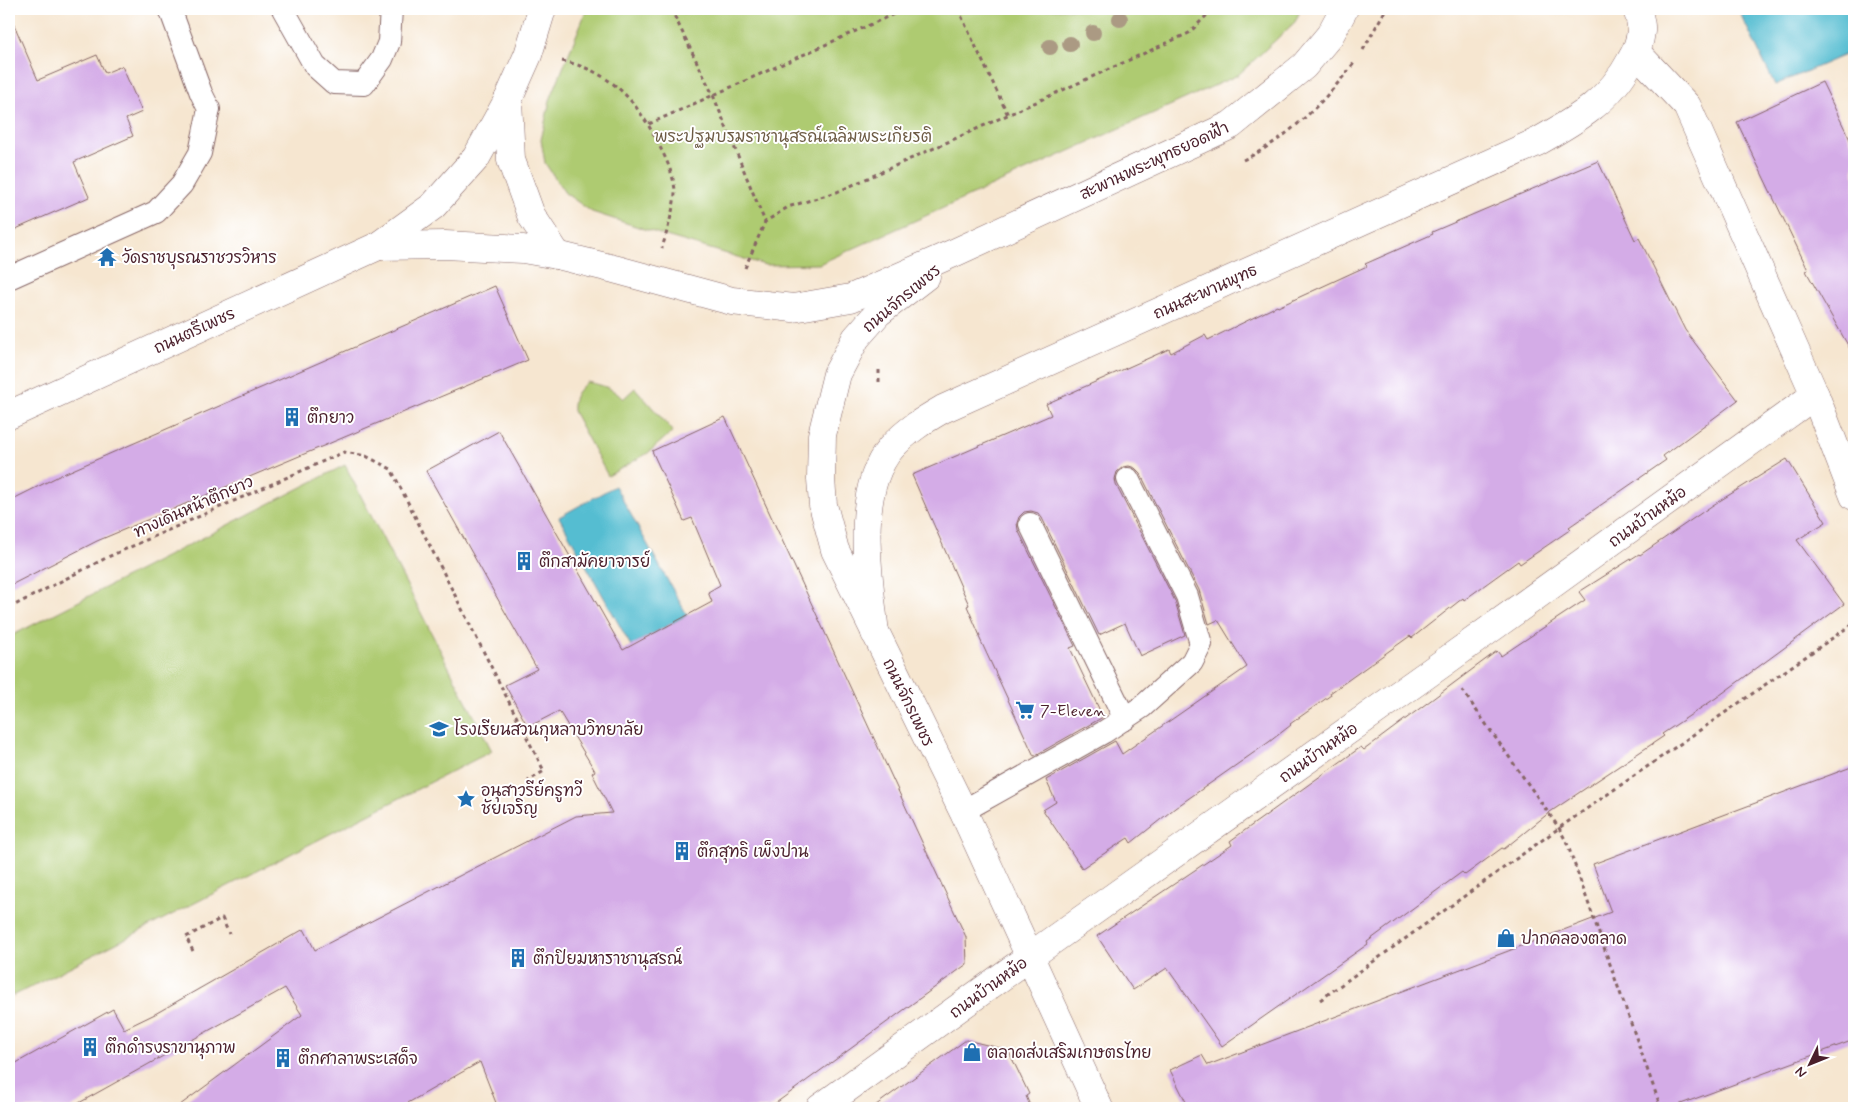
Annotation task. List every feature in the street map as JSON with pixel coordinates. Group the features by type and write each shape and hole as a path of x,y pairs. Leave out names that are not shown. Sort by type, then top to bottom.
{"main road":[{"name":"สะพานพระพุทธยอดฟ้า","path":"956,252 1230,125 1304,66 1330,35 1344,9"},
{"name":"ถนนสะพานพุทธ","path":"875,633 867,560 868,500 876,474 890,448 913,427 943,409 1537,142 1589,110 1611,91 1625,72 1636,52 1641,31 1638,9"},
{"path":"542,10 528,55 508,100 511,160 531,215 557,255"},
{"path":"1636,52 1687,106 1815,395 1854,496"},
{"name":"ถนนตรีเพชร","path":"9,415 378,246 433,206 476,158 508,100"},
{"name":"ถนนตรีเพชร","path":"378,246 484,246 522,248 557,255"},
{"name":"ถนนจักรเพชร","path":"557,255 732,300 793,308 851,298 956,252"},
{"name":"ถนนจักรเพชร","path":"956,252 878,313 856,338 837,374 827,409 822,435 822,505 835,550 963,811 1099,1108"},
{"name":"ถนนบ้านหม้อ","path":"820,1108 1815,395"}],"lane":[{"path":"9,278 156,212 182,184 200,153 209,109 201,93 170,9"},
{"path":"283,9 315,66 334,82 364,84 382,59 389,42 391,9"},
{"path":"963,811 1125,719 1192,662 1201,644 1187,596 1128,478"},
{"path":"1030,524 1125,719"}],"path":[{"path":"671,9 713,95 765,222"},
{"path":"649,124 905,9"},
{"path":"958,9 1008,115"},
{"path":"732,300 765,222 788,207 837,192 1189,33 1213,9"},
{"path":"528,55 585,67 609,81 636,105 649,124 667,161 675,192 666,236 652,280"},
{"name":"ทางเดินหน้าตึกยาว","path":"9,608 108,558 344,452 366,456 391,469 544,771 528,781"},
{"path":"1320,1000 1559,828 1854,623"},
{"path":"1443,663 1559,828 1567,844 1661,1108"},
{"path":"193,951 186,937 222,918 229,934"}],"green space":[{"name":"พระปฐมบรมราชานุสรณ์เฉลิมพระเกียรติ","path":"587,9 1301,9 1295,22 1238,75 819,264 765,265 592,212 565,193 545,163 541,140 550,100"},
{"path":"587,382 607,387 623,399 635,388 673,431 648,453 608,476 573,411 573,402 576,395"},
{"path":"345,465 492,751 13,996 9,988 9,637"}],"water":[{"path":"1738,9 1854,9 1854,71 1847,54 1775,85"},
{"path":"615,486 687,615 631,646 559,517"}],"building":[{"path":"9,13 38,80 97,55 105,73 122,66 142,112 126,119 133,136 74,162 89,197 9,232"},
{"path":"1822,82 1854,148 1854,356 1806,271 1808,270 1737,122"},
{"path":"1598,161 1635,240 1639,238 1685,330 1738,400 1663,456 1666,460 1569,527 1571,529 1520,564 1518,561 1464,600 1463,598 1412,638 1410,636 1330,693 1331,695 1290,724 1269,742 1175,808 1131,843 1128,838 1082,868 1043,810 1056,802 1046,780 1115,741 1122,754 1247,667 1218,620 1209,624 1199,590 1140,473 1135,468 1123,467 1117,472 1116,485 1175,601 1185,635 1140,656 1125,623 1099,635 1042,518 1038,513 1024,512 1019,517 1017,523 1018,530 1075,646 1070,648 1103,717 1034,756 979,637 967,606 969,605 912,475 1051,415 1046,404 1169,349 1171,353 1205,335 1208,340 1277,306 1367,266 1365,264 1433,234 1432,232"},
{"name":"ตึกยาว","path":"495,286 528,360 97,541 9,586 9,501 61,475"},
{"path":"725,417 966,937 967,964 769,1108 498,1108 480,1062 399,1108 176,1108 302,1015 285,988 70,1108 9,1108 9,1067 113,1009 124,1029 155,1014 304,929 315,950 576,816 612,813 592,773 595,771 559,711 528,727 505,685 537,669 426,471 499,431 623,650 712,602 708,592 720,585 692,518 684,521 652,451"},
{"path":"1787,459 1826,522 1797,540 1844,604 1716,698 1662,734 1664,736 1550,812 1504,849 1502,848 1465,875 1462,872 1367,942 1368,944 1222,1046 1167,968 1133,990 1097,936 1232,845 1230,841 1361,747 1364,750 1497,651 1501,656 1585,600 1579,592 1640,555 1713,505"},
{"path":"1854,766 1854,1040 1670,1108 1189,1108 1170,1070 1202,1055 1208,1065 1611,912 1593,864"},
{"path":"966,1040 1008,1050 1029,1094 1026,1096 1031,1108 872,1108"}],"place":[{"name":"วัดราชบุรณราชวรวิหาร","path":"107,257"},
{"name":"ตึกยาว","path":"292,417"},
{"name":"ตึกสามัคยาจารย์","path":"524,561"},
{"name":"7-Eleven","path":"1025,710"},
{"name":"โรงเรียนสวนกุหลาบวิทยาลัย","path":"439,729"},
{"name":"อนุสาวรีย์ครูทวี ชัยเจริญ","path":"466,799"},
{"name":"ตึกสุทธิ เพ็งปาน","path":"682,851"},
{"name":"ปากคลองตลาด","path":"1506,938"},
{"name":"ตึกปิยมหาราชานุสรณ์","path":"518,958"},
{"name":"ตึกดำรงราขานุภาพ","path":"90,1047"},
{"name":"ตลาดส่งเสริมเกษตรไทย","path":"972,1052"},
{"name":"ตึกศาลาพระเสด็จ","path":"283,1058"}]}
